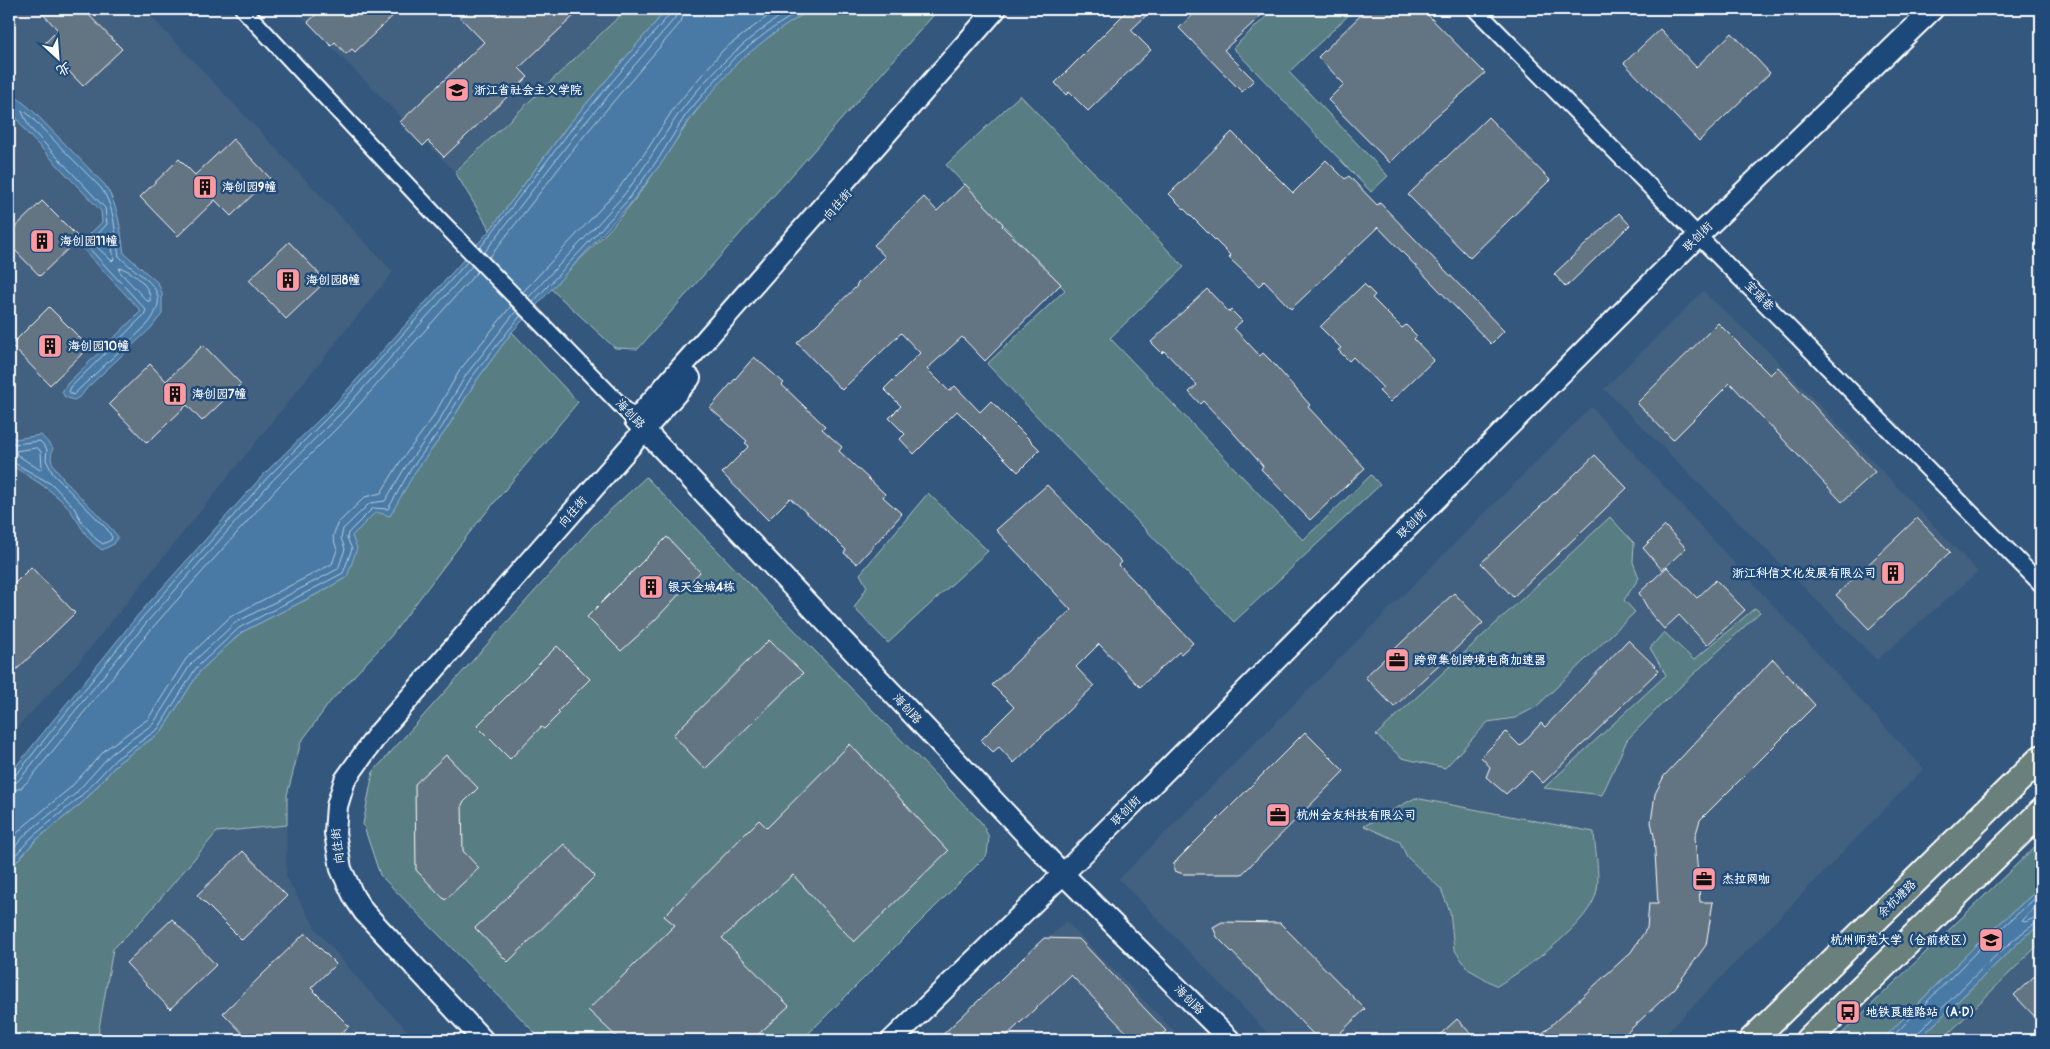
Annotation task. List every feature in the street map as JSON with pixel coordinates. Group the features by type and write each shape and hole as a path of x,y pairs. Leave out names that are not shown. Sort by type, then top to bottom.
{"main road":[{"name":"余杭塘路","path":"1752,1040 2041,758"},
{"path":"1808,1040 2041,812"}],"street":[{"name":"海创路","path":"243,9 440,220 590,372 1063,874 1230,1040"},
{"name":"向往街","path":"483,1040 409,964 354,897 338,857 335,833 337,806 345,780 378,734 996,9"},
{"name":"向往街","path":"640,425 842,201 1011,9"},
{"name":"宝瑞巷","path":"1475,9 2041,584"},
{"name":"联创街","path":"892,1040 1063,874 1699,235 1933,9"}],"shaded area":[{"path":"9,9 144,9 393,272 79,662 9,736"},
{"name":"浙江省社会主义学院","path":"294,9 627,9 455,172"},
{"path":"1703,291 1772,355 1978,572 1877,660 1604,389"},
{"path":"1591,407 1924,769 1660,1040 1274,1040 1119,879"},
{"path":"287,825 286,877 316,929 366,988 417,1040 97,1040 113,949 143,919 217,832"},
{"name":"杭州师范大学（仓前校区）","path":"2041,839 2041,1040 1838,1040"},
{"path":"1066,921 1183,1040 943,1040"}],"green space":[{"path":"627,9 667,9 569,124 490,230 455,172"},
{"path":"811,9 939,9 638,349 615,348 551,289 623,214 695,113 722,79 754,48"},
{"path":"1274,9 1355,9 1289,72 1388,176 1371,192 1233,48"},
{"path":"1020,95 1184,267 1110,338 1303,540 1371,475 1380,485 1234,622 987,364 1065,290 946,165"},
{"path":"512,332 578,402 470,532 391,636 330,702 301,742 287,795 287,825 217,832 143,919 113,949 97,1040 9,1040 9,870 36,840 83,802 119,762 161,732 200,671 242,632 347,577 352,536 415,472 446,430 476,381"},
{"path":"646,477 981,822 989,837 987,855 802,1040 542,1040 380,875 363,824 373,772 594,525"},
{"path":"928,493 988,551 888,643 854,608 867,587 860,574"},
{"path":"1610,517 1634,543 1633,562 1639,578 1624,600 1635,612 1536,707 1515,718 1488,722 1445,768 1402,758 1376,735"},
{"path":"1755,608 1760,612 1663,703 1627,740 1602,795 1544,788 1666,675 1650,648 1664,632 1694,660"},
{"path":"1415,798 1594,832 1598,883 1592,903 1583,917 1570,931 1539,957 1497,986 1468,969 1454,949 1450,912 1441,889 1407,857 1400,842 1364,826"},
{"path":"2041,841 2041,887 1982,939 1882,1040 1835,1040"},
{"path":"2041,925 2041,944 1942,1040 1918,1040 2026,935"}],"water":[{"path":"667,9 811,9 770,36 737,63 689,119 663,161 630,204 512,332 476,381 446,430 415,472 390,516 376,512 352,536 357,548 347,577 242,632 200,671 161,732 119,762 83,802 36,840 9,870 9,775 138,615 264,474 334,405 490,230 569,124"},
{"path":"9,91 31,109 105,185 116,210 124,253 158,283 162,293 162,314 151,328 87,388 81,396 74,400 65,397 62,392 67,384 141,311 79,245 102,222 101,211 26,132 9,107"},
{"path":"9,433 15,439 41,435 53,448 51,459 54,467 118,537 114,544 102,550 90,540 62,501 48,489 9,463"},
{"path":"2041,887 2041,925 2026,935 1918,1040 1882,1040 1982,939"}],"building":[{"path":"38,9 83,9 122,49 83,86 43,45 58,30"},
{"path":"322,9 400,9 355,52 352,49 346,54 335,42 331,46 308,22"},
{"path":"452,9 489,9 496,17 505,9 581,9 519,68 528,77 444,157 428,141 423,146 400,122 484,42"},
{"path":"1129,9 1153,9 1131,30 1151,50 1088,111 1069,92 1066,95 1055,83"},
{"path":"1199,9 1268,9 1224,50 1254,80 1242,92 1179,28"},
{"path":"1367,9 1422,9 1485,73 1431,121 1390,163 1328,100 1344,84 1318,57"},
{"path":"1660,29 1696,67 1732,33 1770,73 1699,141 1624,63"},
{"path":"1488,117 1550,180 1470,258 1408,195"},
{"path":"1232,132 1293,193 1326,160 1345,179 1349,176 1377,205 1380,203 1504,331 1491,344 1378,227 1291,309 1264,281 1259,286 1229,258 1231,256 1169,194"},
{"name":"海创园9幢","path":"233,139 270,178 231,216 215,200 178,236 140,197 179,159 195,175"},
{"path":"965,184 1003,224 1002,226 1061,284 985,361 962,337 927,369 949,391 955,386 980,412 991,401 1040,450 1018,472 957,411 914,454 900,439 905,434 889,418 901,406 884,389 920,353 901,333 842,390 797,343 885,257 874,245 924,197 937,211"},
{"name":"海创园11幢","path":"42,201 79,238 40,276 9,244 9,233"},
{"path":"1619,213 1630,225 1566,287 1554,274"},
{"name":"海创园8幢","path":"289,242 326,281 286,319 249,280"},
{"path":"1364,284 1375,295 1372,298 1402,328 1406,325 1417,336 1414,339 1434,360 1390,402 1379,391 1383,388 1353,357 1349,361 1338,350 1341,348 1320,327"},
{"path":"1207,289 1229,312 1231,310 1242,321 1234,328 1260,356 1263,353 1274,364 1310,405 1308,407 1365,468 1310,520 1261,469 1263,466 1229,428 1203,401 1200,404 1189,392 1197,385 1164,351 1162,353 1151,342"},
{"name":"海创园10幢","path":"49,307 89,347 50,385 11,345"},
{"path":"1718,323 1770,375 1778,367 1875,472 1842,502 1730,383 1673,440 1637,403"},
{"name":"海创园7幢","path":"203,345 241,384 202,421 187,405 147,443 109,404 150,364 166,381"},
{"path":"754,357 784,383 782,385 825,426 822,429 842,447 839,451 885,494 883,497 902,514 857,564 844,553 846,550 828,532 790,498 768,520 722,473 749,446 745,443 747,441 710,408"},
{"path":"1595,455 1627,488 1513,597 1481,563"},
{"path":"1047,485 1122,562 1119,565 1193,643 1181,654 1179,652 1140,687 1099,644 1076,667 1094,686 1014,763 999,747 993,752 981,740 1014,707 992,685 1071,610 996,530"},
{"name":"浙江科信文化发展有限公司","path":"1917,518 1950,552 1869,629 1836,595"},
{"path":"1665,526 1686,548 1662,570 1643,548"},
{"name":"银天金城4栋","path":"667,537 700,572 655,620 621,651 587,617"},
{"path":"31,567 75,613 9,677 9,589"},
{"path":"1667,567 1697,598 1716,580 1745,610 1707,645 1679,615 1664,629 1651,614 1639,593"},
{"path":"1454,593 1483,623 1394,707 1365,677"},
{"path":"769,640 803,673 705,769 673,735"},
{"path":"1628,640 1659,670 1543,783 1531,771 1506,794 1486,777 1490,767 1481,757 1506,732 1520,746 1541,723 1545,727"},
{"path":"557,646 590,679 558,711 560,713 544,729 541,727 510,759 477,726"},
{"path":"1773,659 1815,705 1700,820 1695,837 1700,902 1713,902 1706,945 1675,988 1619,1040 1535,1040 1631,952 1647,928 1649,903 1658,903 1654,836 1651,822 1655,794 1664,776"},
{"path":"1305,732 1344,771 1242,874 1184,874 1174,871 1174,863"},
{"path":"850,744 948,851 854,942 793,875 722,938 789,1006 752,1040 620,1040 588,1010 675,925 664,916 759,820 767,828"},
{"path":"446,755 478,788 462,804 463,851 479,868 445,900 416,870 415,784"},
{"path":"564,844 595,876 508,962 475,928"},
{"path":"243,851 287,896 242,940 197,895"},
{"path":"172,919 216,965 170,1009 126,963"},
{"path":"1222,922 1280,923 1365,1009 1333,1040 1319,1040 1217,937 1213,927"},
{"path":"305,933 336,964 311,988 349,1026 334,1040 249,1040 223,1013"},
{"path":"1044,938 1079,939 1166,1031 1155,1040 1134,1040 1071,975 1002,1040 937,1040"},
{"path":"2041,970 2041,1023 2014,995"},
{"path":"1457,1019 1477,1040 1434,1040"}],"place":[{"name":"浙江省社会主义学院","path":"457,90"},
{"name":"海创园9幢","path":"205,187"},
{"name":"海创园11幢","path":"42,241"},
{"name":"海创园8幢","path":"288,280"},
{"name":"海创园10幢","path":"50,346"},
{"name":"海创园7幢","path":"175,394"},
{"name":"浙江科信文化发展有限公司","path":"1893,573"},
{"name":"银天金城4栋","path":"651,587"},
{"name":"跨贸集创跨境电商加速器","path":"1397,660"},
{"name":"杭州会友科技有限公司","path":"1278,815"},
{"name":"杰拉网咖","path":"1704,879"},
{"name":"杭州师范大学（仓前校区）","path":"1991,940"},
{"name":"地铁良睦路站（A·D）","path":"1848,1012"}]}
